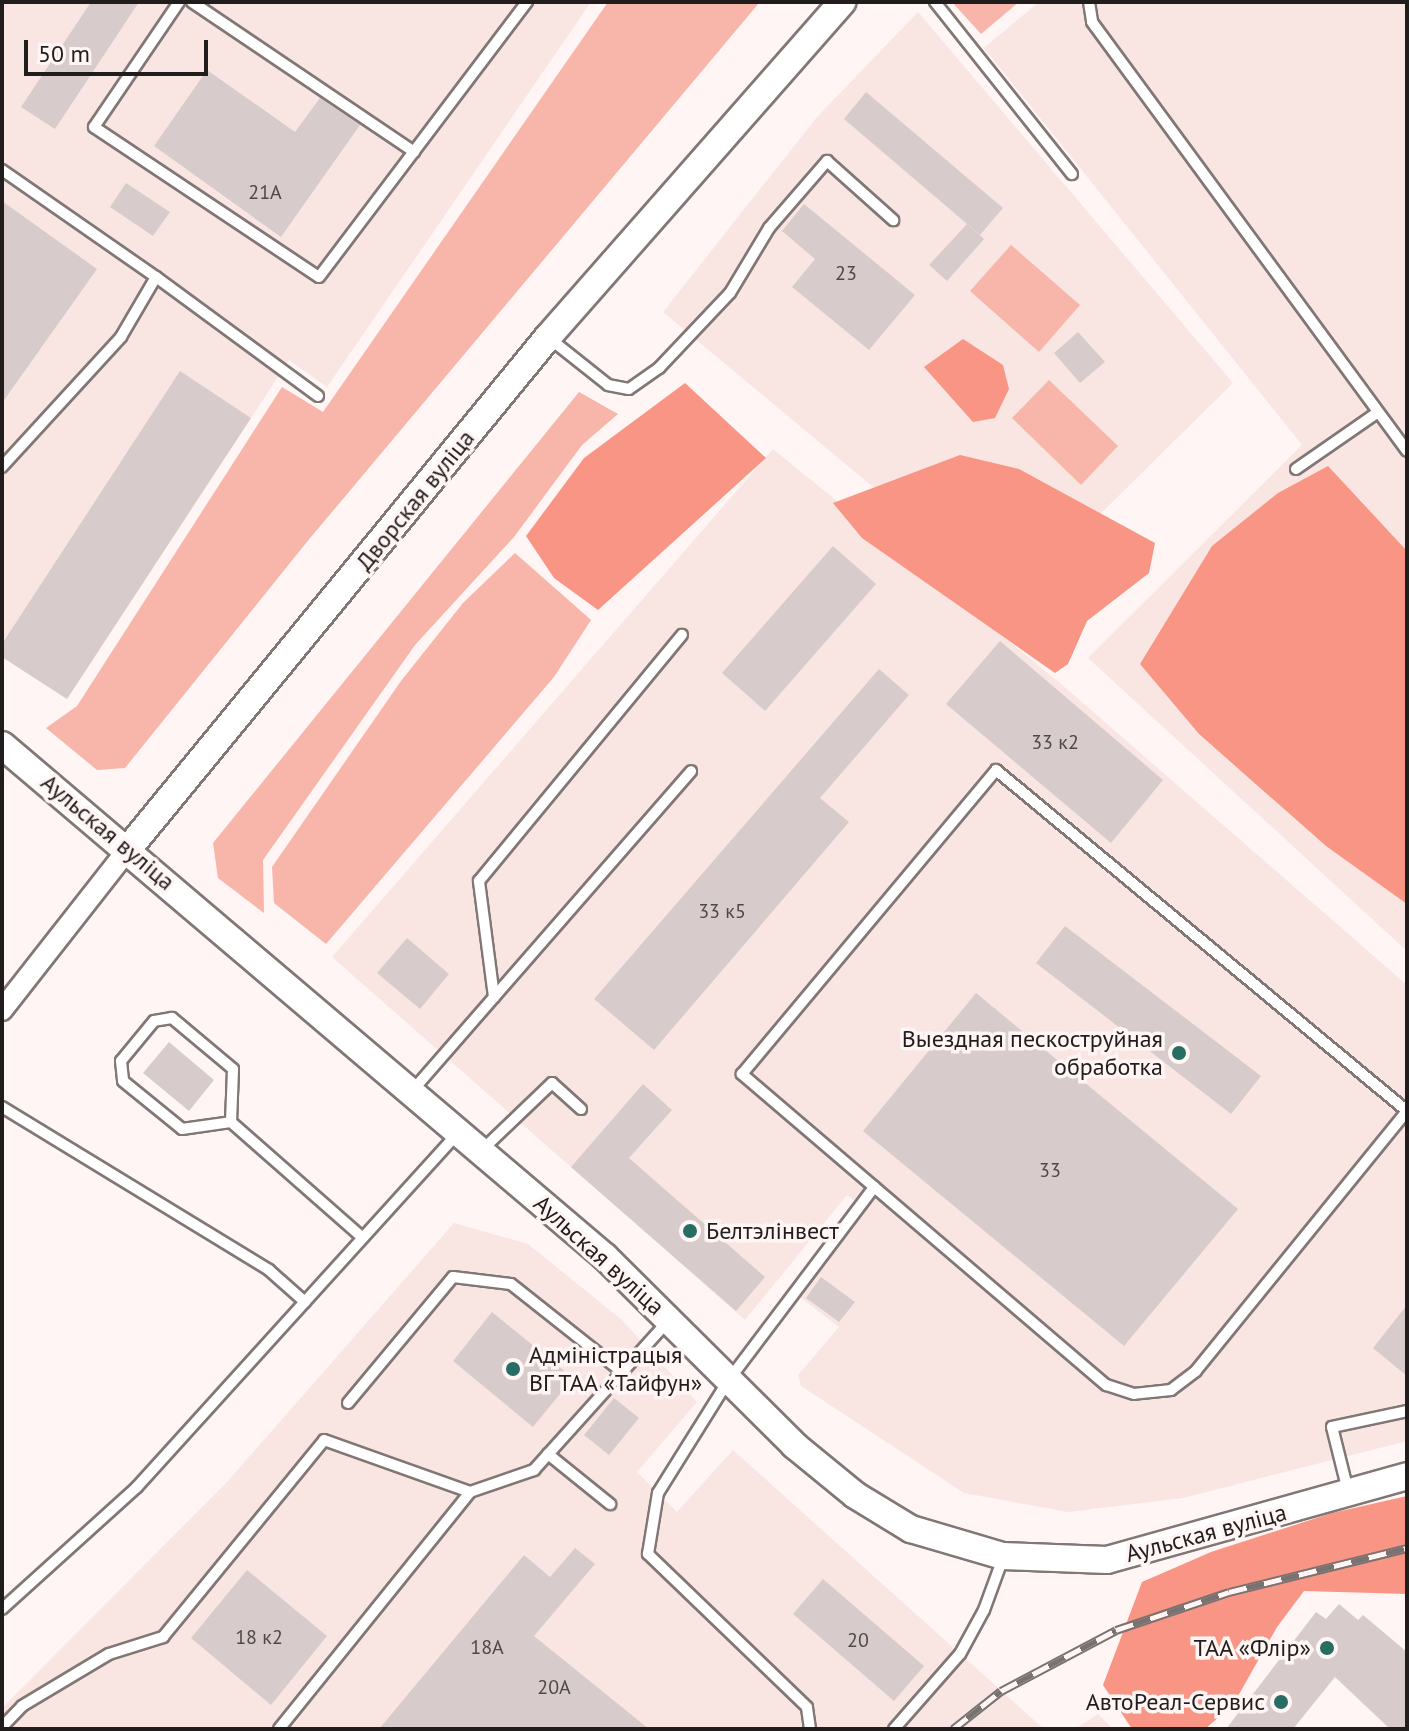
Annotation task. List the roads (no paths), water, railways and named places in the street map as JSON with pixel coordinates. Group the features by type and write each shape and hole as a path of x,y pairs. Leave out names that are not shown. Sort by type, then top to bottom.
{"street":[{"name":"Дворская вуліца","path":"2,1010 129,848 548,337 830,6"},
{"name":"Аульская вуліца","path":"2,745 129,848 671,1319 728,1381 855,1495 911,1529 1003,1556 1107,1560 1407,1476"}],"lane":[{"path":"179,2 94,127 319,277 527,2"},
{"path":"192,2 414,152"},
{"path":"935,2 1072,174"},
{"path":"1089,2 1092,22 1407,451"},
{"path":"548,337 608,385 629,389 659,368 730,293 769,228 827,161 893,220"},
{"path":"2,170 156,277 318,396"},
{"path":"2,467 121,337 156,277"},
{"path":"1296,469 1377,413"},
{"path":"494,997 479,881 682,635"},
{"path":"996,770 1407,1111 1196,1371 1171,1390 1134,1394 1106,1385 874,1187 742,1074 996,770"},
{"path":"411,1092 691,771"},
{"path":"231,1122 233,1069 172,1018 154,1021 121,1061 123,1081 182,1129 231,1122 362,1237"},
{"path":"481,1152 552,1083 581,1109"},
{"path":"2,1107 269,1270 305,1302"},
{"path":"2,1593 6,1605 137,1487 459,1133"},
{"path":"810,1729 807,1707 648,1554 658,1493 728,1381 874,1187"},
{"path":"348,1403 453,1277 511,1284 622,1372"},
{"path":"279,1729 470,1492 534,1470 671,1319"},
{"path":"1349,1493 1332,1427 1407,1411"},
{"path":"2,1727 22,1706 109,1654 163,1637 324,1440 470,1492"},
{"path":"548,1454 610,1504"},
{"path":"894,1729 960,1654 984,1610 1003,1556"}],"railway":[{"path":"953,1729 1001,1691 1116,1630 1229,1592 1407,1548"}],"place":[{"name":"Выездная пескоструйная обработка","path":"1179,1053"},
{"name":"Белтэлінвест","path":"690,1231"},
{"name":"Адміністрацыя ВГ ТАА «Тайфун»","path":"513,1369"},
{"name":"ТАА «Флір»","path":"1327,1648"},
{"name":"АвтоРеал-Сервис","path":"1281,1702"}]}
